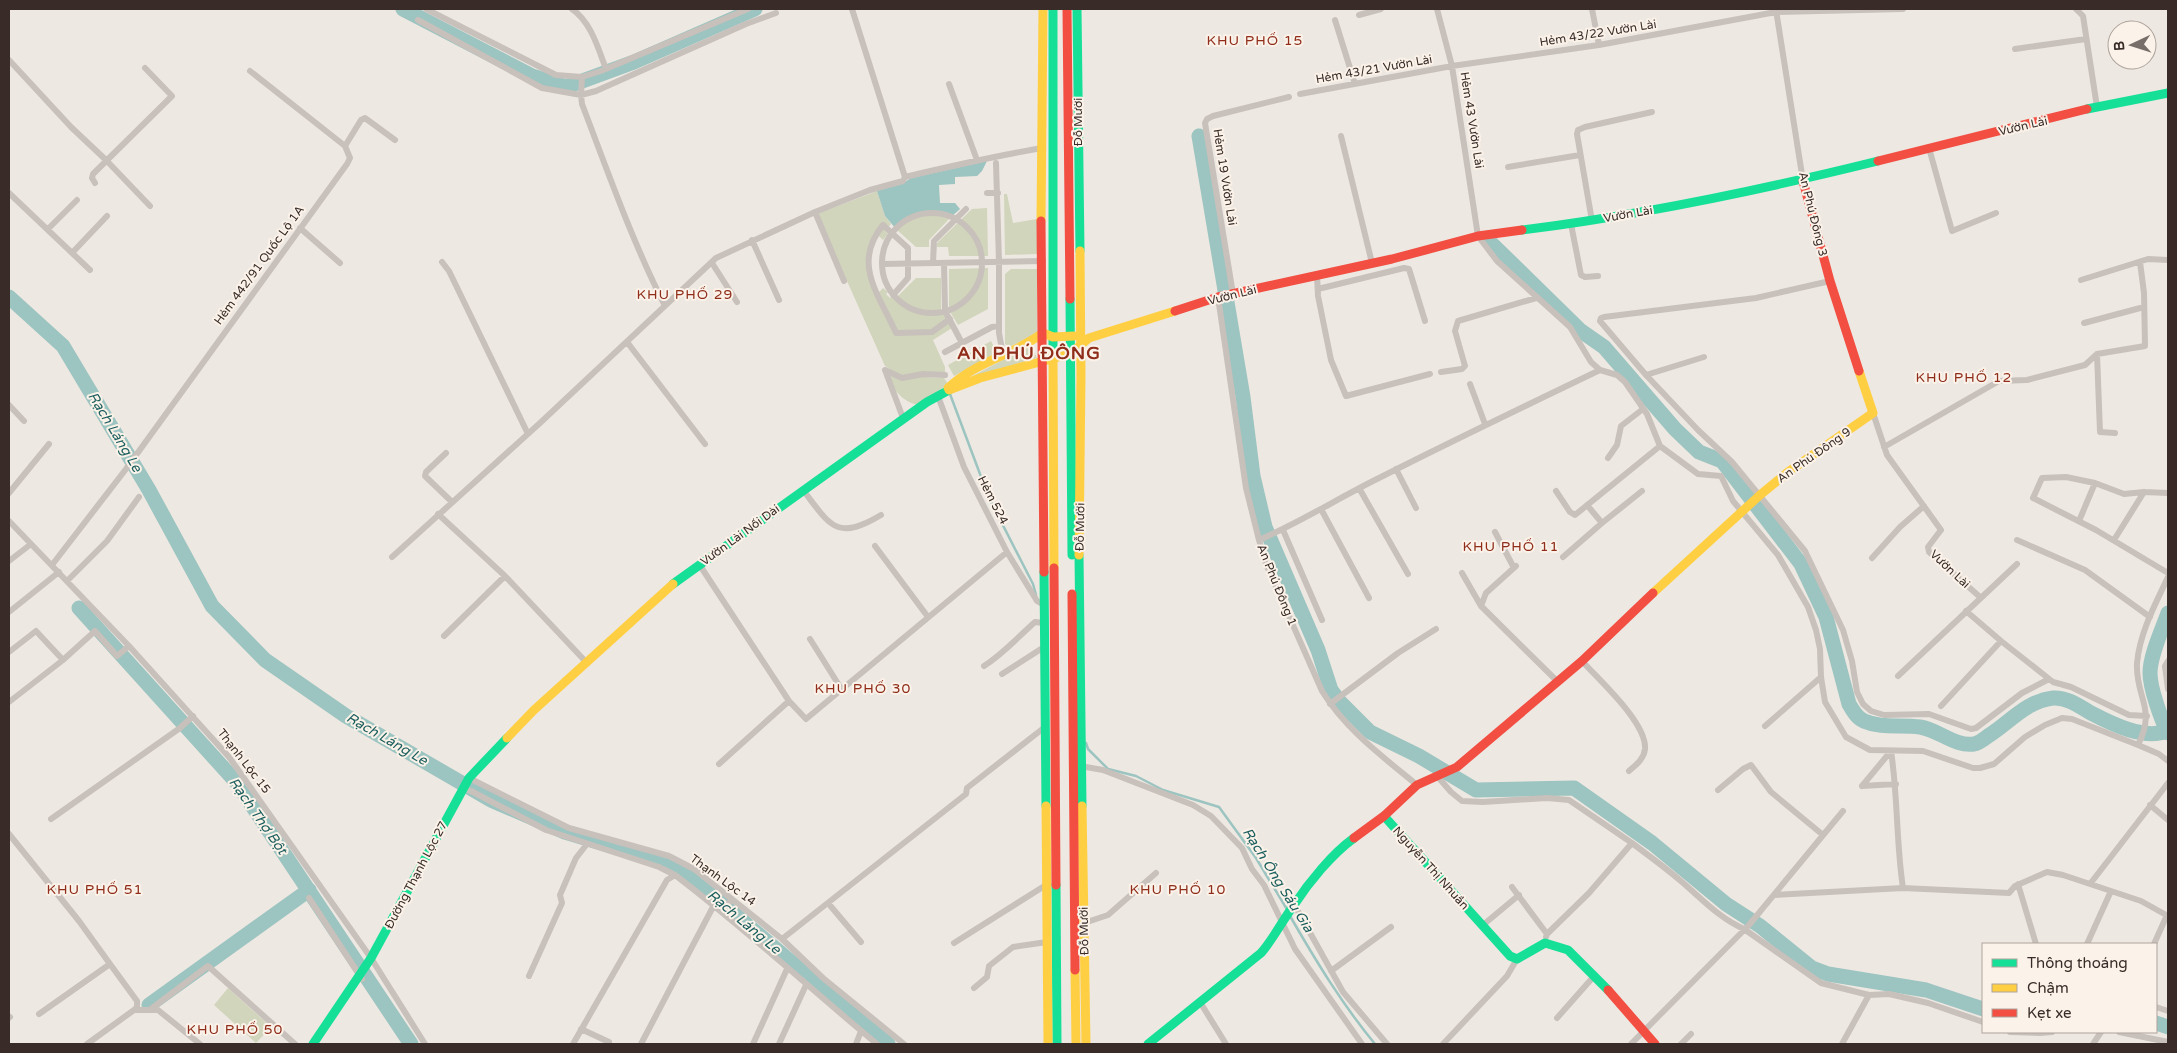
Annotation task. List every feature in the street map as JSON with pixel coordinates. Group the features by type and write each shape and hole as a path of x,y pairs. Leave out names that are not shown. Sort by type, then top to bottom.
{"main road":[{"path":"1043,9 1044,647 1048,1044"},
{"name":"Đỗ Mười","path":"1053,9 1054,719 1057,1044"},
{"name":"Đỗ Mười","path":"1067,9 1070,354 1078,766 1086,1044"},
{"name":"Đỗ Mười","path":"1076,1044 1080,346 1085,337 1077,9"},
{"name":"Vườn Lài","path":"1043,333 1053,337 1085,337 1226,296 1372,263 1478,236 1592,221 1803,181 1929,148 2041,123 2096,107 2168,93"},
{"name":"An Phú Đông 3","path":"1803,181 1830,281 1873,413"},
{"path":"942,394 954,382 1002,355 1020,348 1043,333"},
{"path":"1054,358 1070,354 1080,346"},
{"name":"Vườn Lài Nối Dài","path":"469,778 534,710 673,584 802,490 903,418 942,394 980,378 1054,358"},
{"name":"An Phú Đông 9","path":"1417,785 1457,767 1582,661 1758,497 1788,472 1873,413"},
{"name":"Đường Thạnh Lộc 27","path":"313,1044 370,960 469,778"},
{"path":"1384,816 1417,785"},
{"name":"Nguyễn Thị Nhuần","path":"1148,1044 1261,953 1293,906 1340,848 1384,816 1510,956 1517,959"},
{"path":"1517,959 1546,938 1568,950 1594,975 1655,1044"}],"street":[{"path":"426,9 545,70 581,81 748,9"},
{"path":"572,9 586,23 606,69"},
{"path":"852,9 905,177"},
{"path":"1360,14 1381,9"},
{"name":"Hẻm 43 Vườn Lài","path":"1436,9 1452,66 1478,236"},
{"path":"1592,9 1599,46"},
{"name":"Hẻm 43/22 Vườn Lài","path":"1452,66 1599,46 1776,10 1903,9"},
{"path":"2076,9 2083,16 2096,107"},
{"name":"An Phú Đông 3","path":"1776,10 1803,181"},
{"path":"418,20 537,86 580,95 596,91 768,14 776,13"},
{"path":"1334,20 1355,84"},
{"path":"2016,49 2086,39"},
{"path":"9,60 71,127 150,206"},
{"name":"Hẻm 43/21 Vườn Lài","path":"1300,94 1452,66"},
{"path":"95,183 93,174 172,96 145,68"},
{"path":"250,72 345,146"},
{"path":"581,81 580,95 615,191 665,306"},
{"path":"949,84 977,160"},
{"name":"Hẻm 19 Vườn Lài","path":"1226,296 1205,123 1212,116 1289,97"},
{"path":"1592,221 1577,134 1580,128 1652,112"},
{"name":"Hẻm 442/91 Quốc Lộ 1A","path":"52,566 126,469 349,160 345,146 361,120 365,118 395,140"},
{"path":"1341,136 1372,263"},
{"path":"392,557 712,263 727,252 815,212 870,190 903,181 905,177 977,160 1042,148"},
{"path":"1929,148 1952,231 1996,213"},
{"path":"1508,167 1580,155"},
{"path":"996,162 999,326 1002,355"},
{"path":"987,193 998,193"},
{"path":"9,194 90,270"},
{"path":"48,229 77,200"},
{"path":"933,263 934,241 966,209"},
{"path":"815,212 844,281"},
{"path":"924,214 940,214 955,220 965,226 975,240 981,262 980,275 973,291 961,304 945,311 934,313 917,311 902,303 893,295 884,279 882,264 885,246 893,232 909,219 924,214"},
{"path":"72,253 107,216"},
{"path":"1570,224 1581,275 1586,277 1598,276"},
{"path":"893,295 908,278 908,248 893,232 883,225 871,246 868,265 873,286 884,304 896,333 932,332 950,319"},
{"path":"300,228 340,263"},
{"path":"1478,236 1497,261 1570,327 1591,362 1600,370 1616,375 1625,382 1647,414 1660,446 1698,474 1721,476 1733,500 1778,555 1808,607 1820,649 1821,677 1825,702 1846,737 1870,750 1924,751 1972,768 1980,768 1994,764 2025,737 2045,725 2067,718 2140,742 2168,761"},
{"path":"752,240 779,300"},
{"path":"2081,280 2148,259 2168,260"},
{"path":"442,262 449,271 528,434"},
{"path":"882,264 1043,262"},
{"path":"1884,447 1999,381 2027,380 2044,376 2084,364 2097,354 2145,346 2140,262"},
{"path":"712,263 738,302"},
{"path":"944,263 945,311 962,342"},
{"path":"1318,289 1404,268 1410,269 1425,320"},
{"path":"1317,275 1331,360 1346,396 1430,374"},
{"path":"1830,281 1756,298 1601,318 1604,326 1646,375 1698,430 1732,462 1758,497 1792,533 1817,573 1843,630 1852,661 1857,692 1863,704 1871,711 1884,715 1929,714 1971,729 1976,728 2022,693 2049,678"},
{"name":"An Phú Đông 1","path":"1226,296 1246,488 1263,539 1266,564 1322,691 1358,736 1417,785"},
{"path":"1441,372 1462,369 1465,366 1455,331 1458,321 1536,298"},
{"path":"2084,322 2144,307"},
{"path":"945,352 992,327 999,326"},
{"path":"626,342 705,444"},
{"path":"2097,354 2100,432 2115,433"},
{"path":"1646,375 1704,357"},
{"path":"903,418 885,370 902,378 923,374 945,375"},
{"path":"1263,539 1485,424 1600,370"},
{"path":"1470,384 1485,424"},
{"name":"Hẻm 524","path":"942,394 964,467 1007,552 1037,601 1044,605"},
{"path":"9,406 24,421"},
{"path":"1608,458 1617,444 1622,426 1643,409"},
{"name":"Vườn Lài","path":"1873,413 1887,455 1942,531 1928,547 1929,552 1980,597"},
{"path":"9,493 49,444"},
{"path":"1556,491 1570,512 1575,515 1660,446"},
{"path":"446,453 426,472 425,476 452,502"},
{"path":"1396,469 1416,508"},
{"path":"2168,493 2144,492 2124,494 2095,483 2066,477 2042,478 2032,498 2114,540 2168,573"},
{"path":"2079,521 2095,483"},
{"path":"1359,488 1408,574"},
{"path":"802,490 832,526 842,529 862,526 881,515"},
{"path":"1563,557 1642,491"},
{"path":"2114,540 2144,492"},
{"path":"67,581 107,541 139,497"},
{"path":"1587,505 1602,523"},
{"path":"1872,558 1900,526 1924,506"},
{"path":"1321,509 1369,598"},
{"path":"438,514 505,576 587,663"},
{"name":"Thạnh Lộc 15","path":"9,522 67,581 191,718 229,757 370,960 425,1044"},
{"path":"1280,531 1322,620"},
{"path":"1481,606 1486,593 1515,567 1495,532"},
{"path":"2017,540 2085,570 2150,617"},
{"path":"9,561 31,544"},
{"path":"875,546 928,617"},
{"path":"699,564 789,701 806,719 1007,552"},
{"path":"1898,676 2017,564"},
{"path":"9,612 58,572"},
{"path":"1462,573 1481,606 1558,682"},
{"path":"444,636 505,576"},
{"path":"2140,742 2147,726 2147,716 2137,665 2140,643 2168,577"},
{"path":"1966,611 2049,678 2129,714 2147,716"},
{"path":"984,666 999,656 1010,643 1035,622 1044,622"},
{"path":"1332,702 1398,652 1436,629"},
{"path":"9,652 36,631 63,660"},
{"path":"9,702 63,660 95,631 117,656 127,648"},
{"path":"810,639 842,690"},
{"path":"1942,706 2001,641"},
{"path":"1002,674 1044,647"},
{"path":"1582,661 1634,718 1640,730 1645,751 1642,760 1629,770"},
{"path":"2168,661 2165,666 2168,690"},
{"path":"1765,726 1821,677"},
{"path":"719,764 789,701"},
{"path":"51,818 180,728 191,718"},
{"path":"782,939 966,794 967,788 1054,719"},
{"path":"1891,751 1896,784 1895,807 1898,856 1903,888"},
{"path":"1891,751 1862,786 1896,784"},
{"path":"1718,790 1742,769 1751,765 1771,792 1823,835"},
{"path":"1078,766 1103,770 1193,805 1212,816 1242,848 1252,869 1284,919 1295,948 1362,1044"},
{"path":"1439,775 1450,792 1462,800 1483,802 1547,798 1569,800 1671,872 1709,908 1732,924 1747,927 1821,983 1869,995 1889,994 1928,1003 1982,1022"},
{"name":"Thạnh Lộc 14","path":"469,778 569,828 669,856 694,869 782,939 823,978 904,1044"},
{"path":"2090,884 2168,783"},
{"name":"Thạnh Lộc 14","path":"463,787 546,830 675,875 722,911 787,969 877,1044"},
{"path":"2150,806 2168,820"},
{"path":"1632,1044 1758,915 1843,811"},
{"path":"9,834 78,921 137,1001 137,1007 134,1010 87,1044"},
{"path":"1512,887 1546,938 1632,843"},
{"path":"529,976 562,904 560,895 576,858 587,844"},
{"path":"1774,894 1903,888 2009,893 2018,884 2048,872 2141,901 2168,915 2154,943"},
{"path":"1084,923 1108,915 1156,873"},
{"name":"Thạnh Lộc 14","path":"573,1044 667,880 675,875"},
{"path":"2018,884 2036,943"},
{"path":"954,943 1046,885"},
{"path":"2086,943 2112,891"},
{"path":"1483,925 1519,895"},
{"path":"309,898 361,975"},
{"path":"722,911 732,899"},
{"path":"828,903 861,942"},
{"path":"641,1044 714,905"},
{"path":"1293,906 1343,992 1387,1044"},
{"path":"1331,970 1391,927"},
{"path":"974,988 987,977 990,966 1013,947 1047,942"},
{"path":"1443,1044 1507,976 1517,959"},
{"path":"38,1014 110,964"},
{"path":"151,1009 208,966 295,1044"},
{"path":"754,1044 787,969"},
{"path":"1557,1018 1594,975"},
{"path":"779,1044 806,985"},
{"path":"1842,1044 1869,995"},
{"path":"1200,1002 1226,1044"},
{"path":"134,1010 158,1010 200,1044"},
{"path":"582,1029 609,1042"},
{"path":"856,1044 861,1031"},
{"path":"2093,1044 2100,1033"},
{"path":"2124,1033 2168,1042"},
{"path":"1681,1044 1691,1034"}],"green space":[{"path":"877,191 885,216 891,224 885,231 888,234 883,240 877,234 868,265 878,293 883,288 888,292 886,294 890,298 893,295 897,297 916,278 941,278 941,312 945,311 952,328 933,340 945,367 945,372 902,377 885,366 817,214"},
{"path":"1004,194 1007,194 1013,223 1037,219 1037,254 1005,255"},
{"path":"987,208 988,256 949,256 948,247 937,247 937,243 972,209"},
{"path":"924,214 951,217 929,240 929,247 916,247 896,229 914,217"},
{"path":"988,268 988,309 958,325 949,310 949,269"},
{"path":"1011,269 1037,269 1037,333 1009,347 1005,344 1005,274"},
{"path":"991,341 997,353 954,376 948,365"},
{"path":"1031,345 1037,358 967,379"},
{"path":"890,375 944,378 948,384 918,405 908,401 899,394 893,386"},
{"path":"228,988 271,1027 256,1043 214,1005"}],"water":[{"path":"987,161 977,176 955,177 955,184 939,185 940,203 955,203 960,209 951,217 936,214 922,215 909,220 896,229 885,216 877,191 905,182 911,178"}],"waterway":[{"path":"403,9 532,76 566,87 634,62 755,9"},
{"path":"1199,136 1243,397 1253,476 1265,527 1318,650 1331,690 1339,701 1370,732 1419,756 1476,790 1574,788 1652,843 1726,904 1760,926 1812,968 1828,974 1926,990 1982,1009"},
{"path":"1491,243 1581,331 1604,347 1675,429 1699,452 1722,461 1801,564 1826,617 1849,704 1855,714 1862,720 1885,726 1920,727 1960,743 1974,744 1983,740 2034,703 2058,698 2073,702 2099,717 2128,730 2148,734 2167,731"},
{"name":"Rạch Láng Le","path":"9,297 63,346 149,490 212,606 265,660 346,716 491,800 565,832 658,860 687,874 888,1044"},
{"path":"950,394 989,498 1033,584 1036,595"},
{"name":"Rạch Thợ Bột","path":"79,608 237,783 411,1044"},
{"path":"2168,613 2154,651 2150,673 2156,703 2168,733"},
{"name":"Rạch Ông Sáu Gia","path":"1086,743 1088,749 1108,769 1136,776 1163,790 1219,807 1256,858 1288,911"},
{"path":"149,1005 309,890"},
{"name":"Rạch Ông Sáu Gia","path":"1290,916 1330,982 1375,1044"},
{"path":"2157,1023 2168,1027"}],"traffic: fast":[{"path":"1053,9 1053,353"},
{"path":"1077,9 1080,251"},
{"path":"2087,109 2168,93"},
{"path":"1522,230 1612,217 1701,201 1878,161"},
{"path":"1070,299 1072,555"},
{"path":"673,584 927,402 949,390"},
{"path":"1079,555 1082,806"},
{"path":"1044,572 1046,806"},
{"path":"313,1044 371,958 469,778 507,738"},
{"path":"1384,816 1510,956 1517,959 1545,943 1568,950 1608,990"},
{"path":"1148,1044 1261,953 1314,878 1329,860 1354,838"},
{"path":"1056,885 1057,1044"}],"traffic: slow":[{"path":"1041,221 1043,9"},
{"path":"1079,555 1080,251"},
{"path":"949,390 980,378 1070,354 1089,338 1175,311"},
{"path":"948,388 982,365 1031,341 1043,333 1053,337 1074,336"},
{"path":"1053,353 1054,568"},
{"path":"1653,593 1760,495 1788,472 1873,413 1859,371"},
{"path":"507,738 534,710 673,584"},
{"path":"1046,806 1048,1044"},
{"path":"1082,806 1086,1044"},
{"path":"1075,970 1076,1044"}],"traffic: jam":[{"path":"1067,9 1070,299"},
{"path":"1878,161 2087,109"},
{"path":"1803,181 1830,281 1859,371"},
{"path":"1041,221 1044,572"},
{"path":"1175,311 1218,297 1392,259 1478,236 1522,230"},
{"path":"1054,568 1056,885"},
{"path":"1354,838 1384,816 1417,785 1457,767 1582,661 1653,593"},
{"path":"1072,594 1075,970"},
{"path":"1608,990 1655,1044"}],"district":[{"name":"KHU PHỐ 15","path":"1255,40"},
{"name":"KHU PHỐ 29","path":"685,294"},
{"name":"AN PHÚ ĐÔNG","path":"1029,353"},
{"name":"KHU PHỐ 12","path":"1964,377"},
{"name":"KHU PHỐ 11","path":"1511,546"},
{"name":"KHU PHỐ 30","path":"863,688"},
{"name":"KHU PHỐ 51","path":"95,889"},
{"name":"KHU PHỐ 10","path":"1178,889"},
{"name":"KHU PHỐ 50","path":"235,1029"}]}
